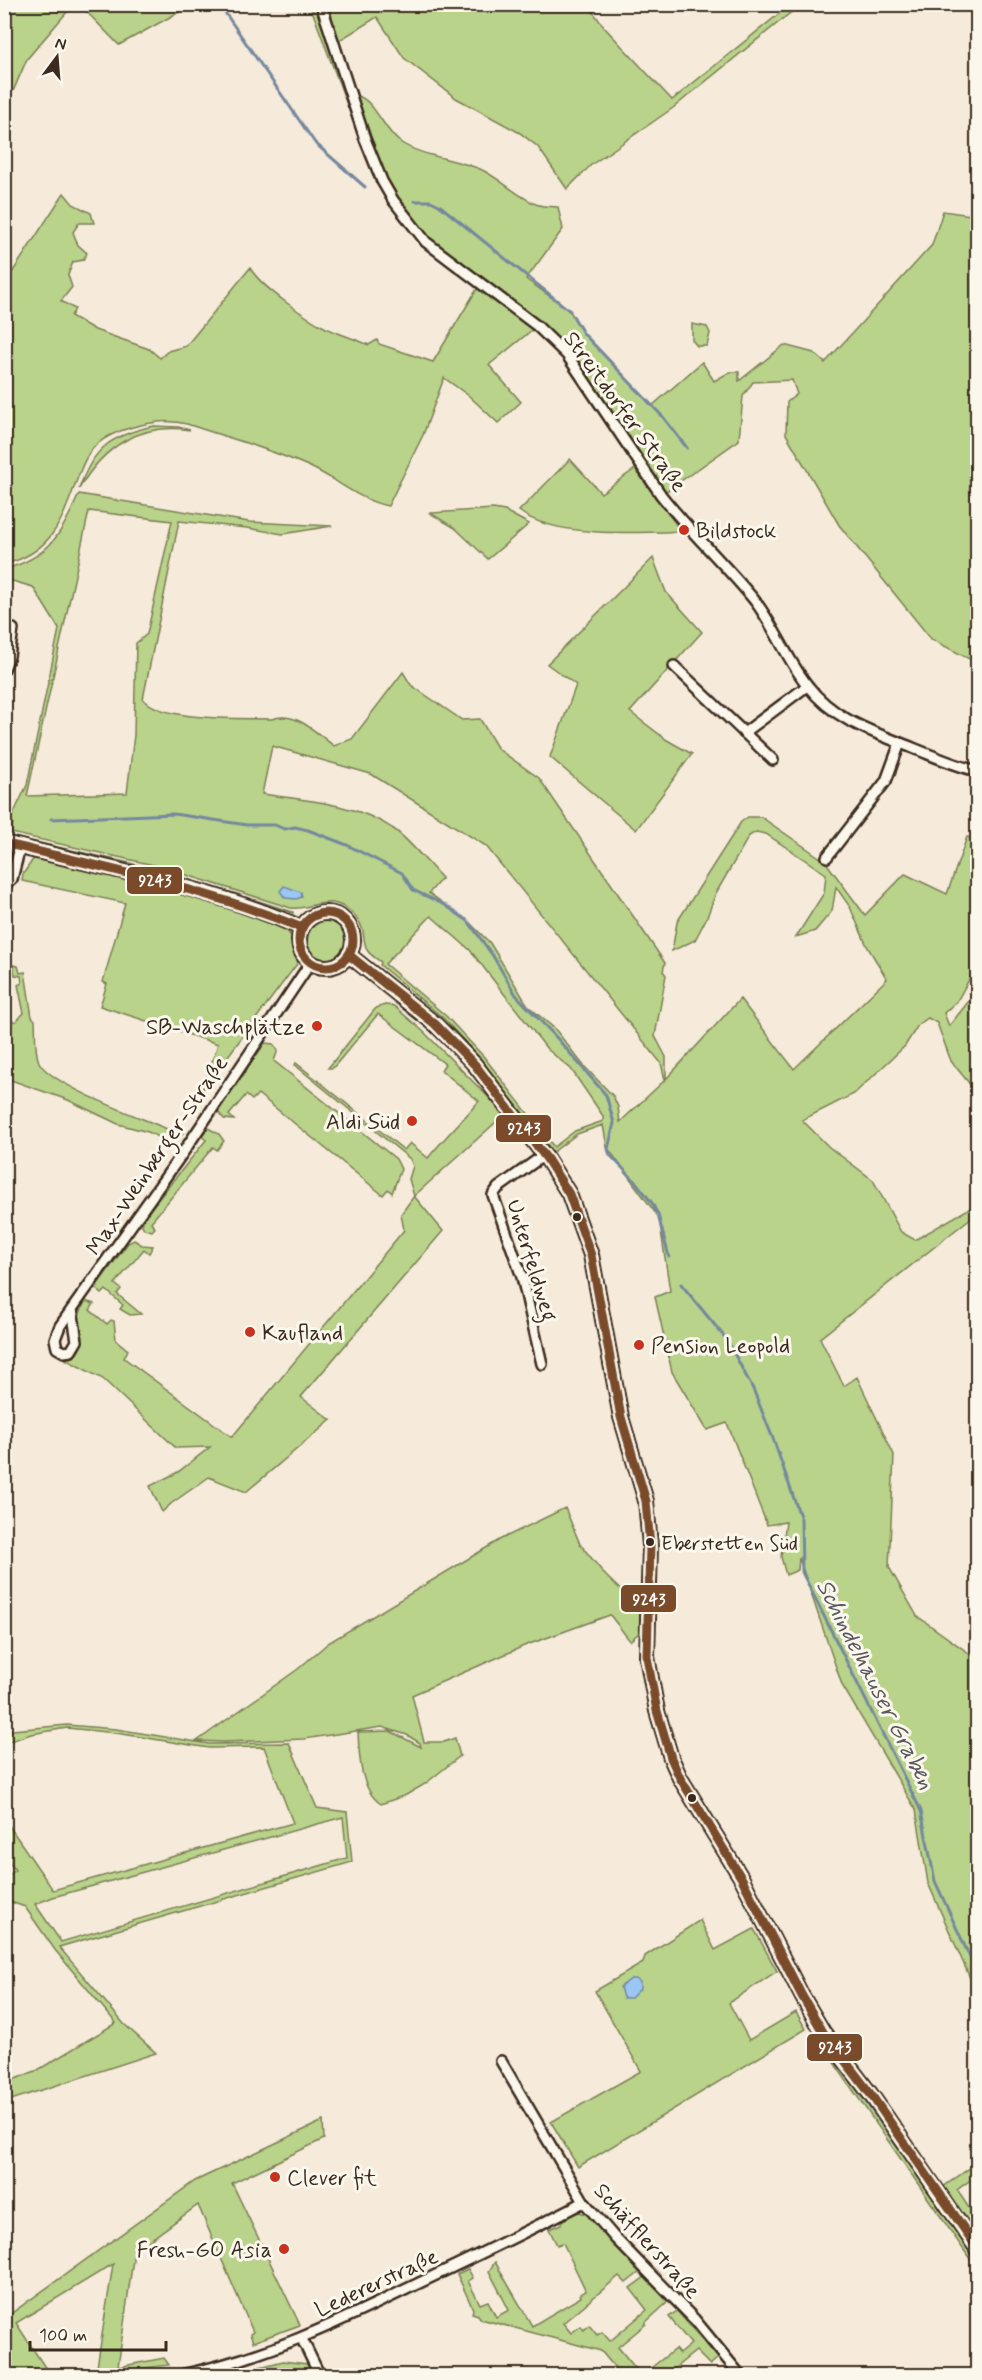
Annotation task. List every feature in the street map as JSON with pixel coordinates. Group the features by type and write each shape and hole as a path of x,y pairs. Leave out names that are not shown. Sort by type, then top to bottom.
{"main road":[{"path":"4,843 176,883 241,903 302,928"},
{"path":"323,913 340,917 347,922 353,938 349,955 343,961 327,967 311,962 301,950 302,928 315,916 323,913"},
{"path":"349,955 418,1010 475,1065 544,1155 569,1194 589,1246 622,1423 646,1501 650,1546 646,1657 667,1747 680,1778 742,1879 793,1976 838,2039 872,2096 978,2250"}],"street":[{"name":"Streitdorfer Straße","path":"321,4 365,139 382,181 393,200 426,242 452,264 537,326 567,355 661,495 729,569 758,605 807,686 823,703 849,722 978,771"},
{"path":"4,669 9,656 13,629"},
{"path":"674,666 772,760"},
{"path":"744,733 807,686"},
{"path":"827,857 886,781 900,743"},
{"path":"4,886 12,879 20,847"},
{"name":"Max-Weinberger-Straße","path":"72,1310 182,1154 311,962"},
{"name":"Unterfeldweg","path":"542,1364 522,1277 494,1195 498,1188 544,1155"},
{"name":"Schäfflerstraße","path":"501,2061 584,2202 615,2238 695,2320 741,2376"},
{"name":"Ledererstraße","path":"176,2376 238,2361 302,2339 506,2242 584,2202"},
{"path":"302,2339 320,2376"}],"green space":[{"path":"5,4 73,5 27,59 14,89 5,101"},
{"path":"80,5 192,5 119,45"},
{"path":"310,5 588,5 604,27 672,100 790,5 800,5 673,108 591,165 567,189 538,147 520,133 456,98 404,58 377,17 338,41 357,96 369,103 400,142 418,151 480,169 517,194 541,206 558,207 563,229 526,279 570,311 583,333 652,406 702,362 714,381 730,372 739,372 739,381 784,345 814,353 825,363 932,245 943,211 977,214 977,663 931,639 839,525 786,434 787,402 797,394 792,380 753,382 743,396 739,440 661,495 585,381 537,326 489,365 521,402 498,423 469,396 444,378 423,435 388,506 357,494 310,467 265,449 187,424 167,421 153,423 116,433 96,445 86,459 67,507 54,532 34,551 21,559 5,564 4,285 64,193 73,204 91,213 94,223 79,223 73,232 78,245 87,253 83,260 73,262 68,275 72,287 61,301 75,309 71,316 95,330 149,349 160,358 168,351 186,346 250,268 273,292 326,328 369,345 377,340 379,344 433,362 480,284 452,264 376,183"},
{"path":"692,324 707,327 710,333 707,346 697,346 692,340"},
{"path":"154,426 190,430 155,430 125,441 99,461 79,489 91,463 106,446 126,434"},
{"path":"570,459 601,493 635,469 681,531 620,533 574,530 534,520 519,511"},
{"path":"79,494 249,522 332,526 283,534 179,521 143,699 168,712 185,715 223,718 289,718 305,724 334,746 352,739 403,672 411,685 462,720 480,719 498,749 539,778 665,963 663,971 666,975 655,1036 666,1057 666,1079 740,999 794,1069 887,979 867,946 850,907 836,887 832,911 815,931 796,937 824,893 826,874 766,834 756,832 749,836 716,893 695,940 672,951 677,922 741,822 748,817 761,817 825,861 865,915 905,874 947,894 967,837 977,840 977,965 957,1001 944,1013 949,1026 977,991 977,1093 951,1061 937,1023 928,1018 918,1025 905,1046 854,1094 802,1120 829,1147 873,1180 901,1232 915,1240 977,1204 977,1213 820,1338 844,1386 857,1377 894,1455 889,1567 917,1616 977,1659 977,1994 928,1883 916,1810 842,1685 799,1558 798,1570 786,1575 781,1557 786,1522 767,1525 727,1423 707,1430 672,1372 655,1297 670,1291 659,1218 607,1147 603,1125 577,1134 553,1152 481,1059 443,1018 380,965 381,962 368,952 359,921 343,907 327,903 291,908 158,866 11,833 13,823 9,823 5,831 4,808 12,809 11,819 27,785 59,629 33,587 5,579 5,569 33,558 52,542 60,532","holes":["89,511 172,521 147,634 136,643 134,735 127,793 27,796","272,746 371,774 486,846 661,1063 665,1080 620,1122 618,1107 613,1096 584,1066 555,1029 528,1006 490,943 468,921 429,893 442,878 405,838 378,820 346,808 262,794","431,916 470,950 547,1049 571,1069 603,1116 603,1121 575,1131 554,1147 484,1057 446,1016 385,964"]},
{"path":"493,509 505,511 529,524 488,559 455,528 430,513"},
{"path":"653,558 666,592 702,632 630,712 667,740 692,754 636,830 550,757 576,685 547,664"},
{"path":"12,837 130,863 241,895 241,897 129,865 35,847"},
{"path":"39,857 183,890 266,920 285,929 292,937 299,955 297,964 201,1092 218,1044 100,1006 107,984 103,982 125,903 22,881 23,874 34,858"},
{"path":"246,897 293,912 293,913 246,899"},
{"path":"326,918 342,925 349,941 342,957 326,964 310,957 303,941 310,925"},
{"path":"13,965 18,966 20,973 25,972 32,1017 35,1020 37,1057 47,1071 77,1090 118,1109 167,1129 173,1130 178,1126 184,1131 178,1140 168,1137 165,1140 148,1132 118,1124 68,1100 5,1078 5,1022 16,1021 24,1013 18,985 22,983 21,976 15,975"},
{"path":"385,1005 394,1006 424,1032 505,1114 414,1196 409,1179 413,1166 410,1159 295,1065 296,1063 404,1150 410,1143 428,1158 479,1101 441,1070 445,1064 378,1014 333,1068 328,1068 376,1008"},
{"path":"265,1043 273,1044 278,1050 274,1061 396,1159 401,1169 392,1193 388,1189 383,1195 258,1094 252,1100 246,1095 229,1115 234,1120 224,1119 219,1109"},
{"path":"208,1128 219,1134 224,1141 217,1150 213,1147 151,1222 155,1228 152,1231 144,1229 142,1225 144,1217 206,1140 201,1136"},
{"path":"414,1196 443,1231 301,1397 331,1420 246,1492 209,1477 162,1512 150,1486 178,1472 210,1447 176,1448 103,1379 65,1359 74,1357 81,1346 78,1320 85,1301 94,1304 90,1310 107,1324 111,1320 114,1321 116,1340 128,1350 124,1358 232,1437 404,1230 401,1214"},
{"path":"134,1240 142,1245 153,1246 149,1253 144,1249 115,1284 121,1289 117,1294 141,1314 130,1315 120,1309 123,1305 106,1290 102,1294 97,1290 98,1284 128,1243"},
{"path":"565,1508 580,1544 606,1576 639,1608 641,1631 630,1641 610,1615 524,1646 412,1695 424,1742 444,1742 455,1738 460,1756 425,1784 406,1795 381,1804 374,1798 362,1771 358,1732 390,1731 421,1747 420,1743 407,1735 382,1727 304,1739 197,1741 298,1669 328,1643 501,1539"},
{"path":"67,1725 116,1729 209,1744 289,1743 317,1808 347,1812 352,1862 59,1947 124,2024 156,2053 5,2102 5,2083 38,2070 116,2023 55,1950 25,1907 5,1900 5,1879 15,1870 5,1856 5,1820 53,1890 293,1823 264,1747 209,1748 116,1733 67,1728 31,1734 5,1743 5,1732","holes":["343,1817 347,1858 61,1942 35,1904 53,1897"]},
{"path":"700,1920 715,1950 754,1929 777,1971 729,2003 749,2040 796,2012 806,2029 578,2167 551,2122 641,2071 595,1991 643,1963 645,1956"},
{"path":"820,2036 977,2257 977,2269 819,2041"},
{"path":"323,2121 324,2139 232,2183 300,2325 253,2342 250,2334 253,2332 198,2205 134,2252 118,2367 164,2358 169,2365 96,2374 113,2264 16,2323 50,2375 5,2375 5,2318 195,2181"},
{"path":"977,2163 977,2175 957,2190 977,2220 977,2237 943,2187"},
{"path":"579,2212 588,2215 640,2272 626,2283 619,2276 563,2323 571,2333 581,2326 584,2330 589,2325 597,2335 602,2332 610,2341 647,2310 630,2288 645,2277 668,2302 618,2347 641,2375 621,2375 601,2351 481,2319 472,2313 473,2309 457,2274 468,2269 473,2278 468,2281 480,2304 488,2301 496,2317 509,2310 489,2271 495,2262 532,2326 581,2297 580,2294 586,2291 563,2243 557,2245 549,2229 561,2224 563,2217"},
{"path":"677,2311 718,2358 710,2365 696,2351 666,2375 642,2375 675,2349 679,2354 691,2344 669,2317"},
{"path":"283,2361 307,2364 312,2375 278,2375 279,2368 248,2375 229,2375"}],"water":[{"path":"284,886 301,892 302,897 285,898 280,891"},
{"path":"631,1979 640,1982 640,1989 631,1998 623,1998 620,1987"}],"waterway":[{"path":"219,4 315,143 365,187"},
{"path":"415,201 431,201 439,205 570,311"},
{"path":"573,316 583,333 663,417 687,448"},
{"name":"Schindelhauser Graben","path":"51,819 174,814 247,825 275,825 284,829 295,827 347,845 402,873 413,890 445,905 468,921 493,956 516,995 606,1095 614,1123 608,1149 610,1155 652,1203 658,1215 669,1257"},
{"name":"Schindelhauser Graben","path":"681,1284 727,1340 753,1389 801,1519 802,1572 921,1811 935,1881 978,1975"},
{"path":"840,2065 950,2221"}],"transit line":[{"name":"9243","path":"4,843 192,891 302,928"},
{"name":"9243","path":"326,913 336,915 345,921 351,930 353,940 351,950 345,959 336,965 326,967 316,965 307,959 301,950 299,940 301,930 307,921 316,915 326,913"},
{"name":"9243","path":"349,955 435,1024 475,1065 547,1159 569,1194 591,1255 621,1417 646,1501 650,1546 647,1657 657,1711 671,1758 680,1778 742,1879 823,2032 872,2096 978,2249"}],"place":[{"name":"Bildstock","path":"684,530"},
{"name":"SB-Waschplätze","path":"317,1026"},
{"name":"Aldi Süd","path":"412,1121"},
{"name":"Kaufland","path":"250,1332"},
{"name":"Pension Leopold","path":"639,1345"},
{"name":"Eberstetten Süd","path":"650,1542"},
{"name":"Clever fit","path":"275,2177"},
{"name":"Fresh-GO Asia","path":"284,2249"}]}
